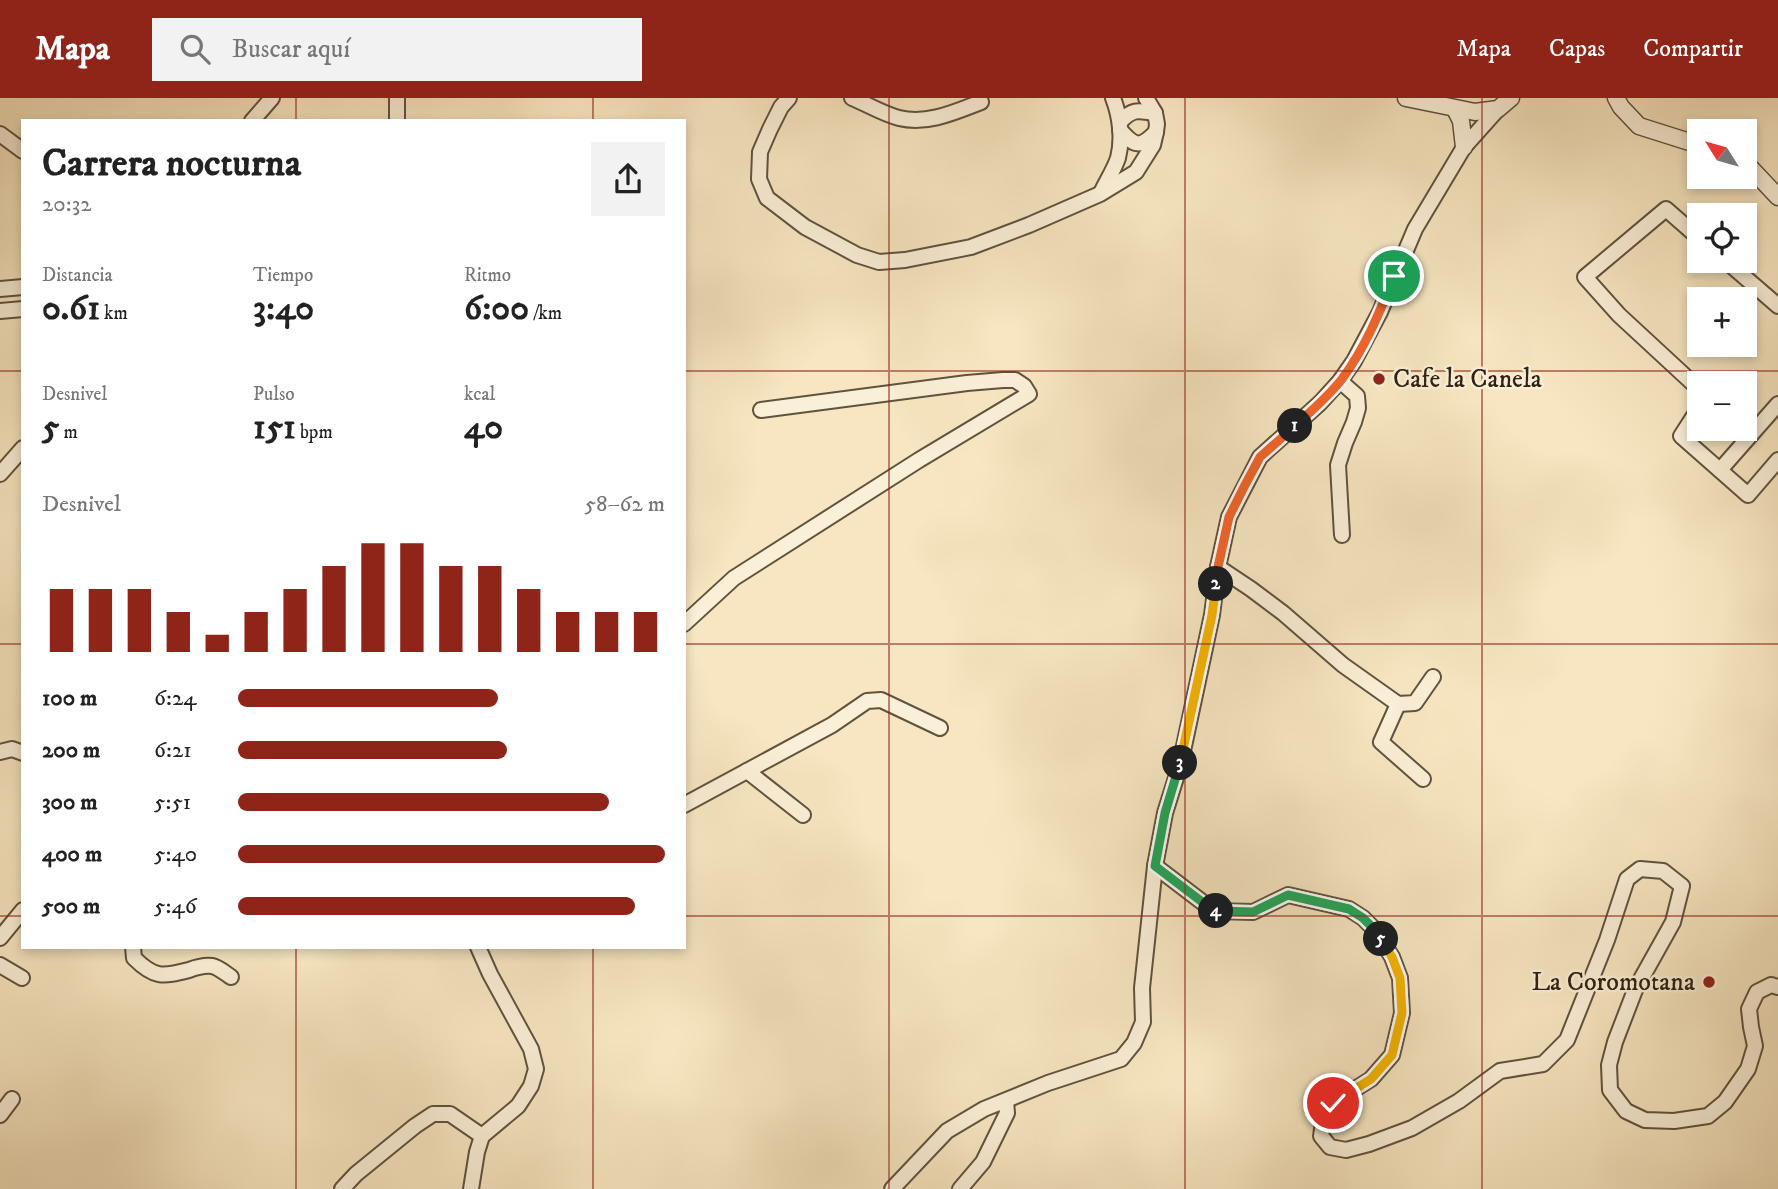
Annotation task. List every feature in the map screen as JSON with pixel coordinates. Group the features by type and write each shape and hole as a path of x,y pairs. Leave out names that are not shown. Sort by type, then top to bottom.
{"street":[{"path":"254,119 272,98"},
{"path":"397,98 397,119"},
{"path":"789,98 769,129 760,152 759,179 767,198 805,227 857,255 879,262 905,260 971,247 1100,194 1136,172 1153,145 1156,132 1155,113 1146,98"},
{"path":"852,98 899,118 919,120 947,115 981,102"},
{"path":"1100,194 1118,158 1120,126 1113,98"},
{"path":"1415,98 1455,109 1475,112 1493,110"},
{"path":"1469,98 1475,104 1493,110"},
{"path":"892,1189 947,1132 984,1109 1048,1083 1121,1059 1134,1043 1143,1022 1143,988 1155,866 1212,615 1218,567 1229,517 1260,457 1320,404 1354,361 1415,229 1464,147 1493,110 1511,98"},
{"path":"1616,98 1639,126 1687,141"},
{"path":"1455,109 1461,121 1464,147"},
{"path":"1120,126 1129,113 1138,110 1155,113"},
{"path":"1120,126 1130,142 1137,144 1145,143 1156,132"},
{"path":"0,134 21,150"},
{"path":"1757,175 1778,197"},
{"path":"1687,227 1666,209 1585,277 1619,315 1687,377"},
{"path":"1740,273 1778,306"},
{"path":"0,289 21,287"},
{"path":"0,311 21,309"},
{"path":"686,622 734,578 919,460 1029,394 1024,386 1015,380 1003,380 761,410"},
{"path":"1340,381 1357,396 1358,408 1338,465 1342,535"},
{"path":"1720,470 1778,404"},
{"path":"1687,427 1681,436 1748,495 1778,460"},
{"path":"0,474 21,450"},
{"path":"1218,567 1272,605 1343,665 1398,704 1415,703 1433,677"},
{"path":"686,805 832,725 867,701 881,700 940,728"},
{"path":"1398,704 1381,742 1423,779"},
{"path":"0,752 12,749 21,752"},
{"path":"747,771 803,815"},
{"path":"1155,866 1214,911 1253,912 1288,895 1349,909 1375,930 1392,957 1400,978 1402,1013 1392,1055 1371,1079 1333,1103 1324,1116 1321,1136 1330,1147 1346,1150 1412,1128 1459,1101 1500,1071 1543,1064 1567,1040 1606,940 1626,878 1640,869 1663,871 1682,886 1673,922 1635,990 1609,1065 1609,1090 1626,1111 1645,1120 1674,1121 1708,1116 1725,1102 1748,1069 1755,1046 1749,1009 1757,992 1771,985 1778,987"},
{"path":"0,938 21,912"},
{"path":"133,949 134,958 148,971 162,975 214,966 231,977"},
{"path":"471,1189 482,1136 518,1106 531,1086 536,1069 531,1049 479,949"},
{"path":"0,965 22,978"},
{"path":"0,1115 12,1099"},
{"path":"960,1189 983,1162 1007,1113 1006,1101"},
{"path":"342,1189 356,1174 433,1114 450,1114 482,1136"}],"place":[{"name":"Cafe la Canela","path":"1379,379"},
{"name":"La Coromotana","path":"1709,982"}],"route":[{"path":"1333,1103 1371,1079 1392,1055 1402,1013 1400,978 1392,957 1375,930 1349,909 1288,895 1253,912 1214,911 1155,866 1212,615 1218,567 1229,517 1260,457 1320,404 1354,361 1380,312 1394,276"}]}
